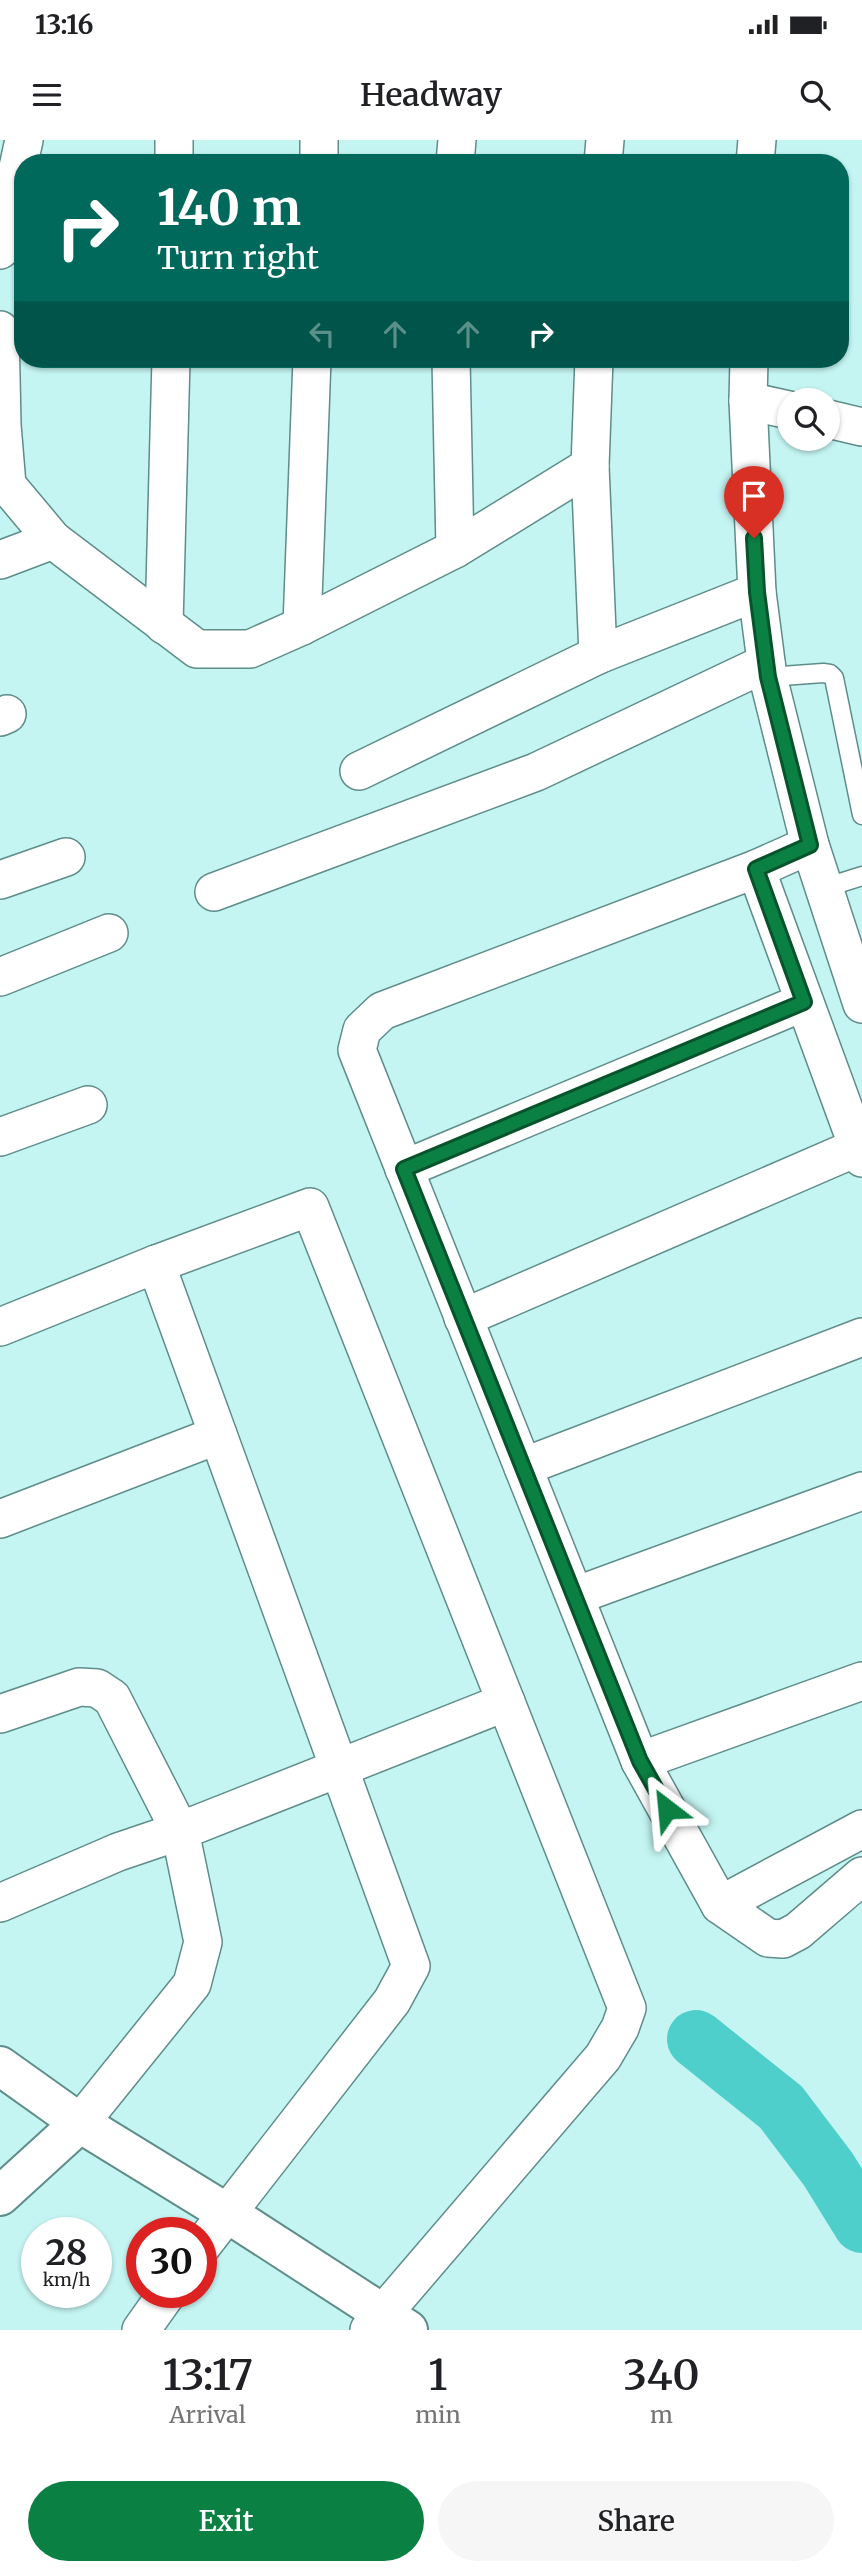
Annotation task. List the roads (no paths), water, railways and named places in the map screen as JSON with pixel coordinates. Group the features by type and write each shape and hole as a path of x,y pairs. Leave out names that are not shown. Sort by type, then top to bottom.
{"street":[{"path":"0,250 14,186"},
{"path":"0,330 2,425 7,485 53,540 197,649 250,649 302,626 455,549 590,466"},
{"path":"164,625 171,368"},
{"path":"302,626 312,368"},
{"path":"451,368 455,549"},
{"path":"594,368 590,466 598,655"},
{"path":"748,368 757,592 767,670 810,845 862,1004"},
{"path":"748,401 777,407"},
{"path":"840,421 862,426"},
{"path":"0,560 53,540"},
{"path":"359,771 598,655 757,592"},
{"path":"214,892 536,772 767,670"},
{"path":"810,845 756,869 382,1011 362,1030 358,1050 640,1761 720,1905 768,1938 783,1939 798,1931 862,1876"},
{"path":"0,880 66,857"},
{"path":"463,1318 860,1153 756,869"},
{"path":"0,976 109,933"},
{"path":"404,1169 804,1002"},
{"path":"0,1137 88,1105"},
{"path":"0,1327 156,1264 310,1207 627,2008 620,2028 603,2057 386,2324 226,2212 79,2123 0,2066"},
{"path":"156,1264 411,1966 392,2001 217,2225"},
{"path":"523,1468 862,1337"},
{"path":"0,1519 218,1435"},
{"path":"575,1596 862,1491"},
{"path":"640,1761 862,1681"},
{"path":"0,1714 79,1687 97,1688 112,1698 180,1831 203,1942 192,1984 79,2123 0,2196"},
{"path":"0,1903 118,1852 180,1831 506,1702"},
{"path":"720,1905 862,1829"},
{"path":"141,2330 157,2308"}],"lane":[{"path":"767,670 823,673 834,678 862,815"},
{"path":"824,888 862,876"}],"waterway":[{"path":"696,2039 781,2107 828,2169 862,2224"}]}
